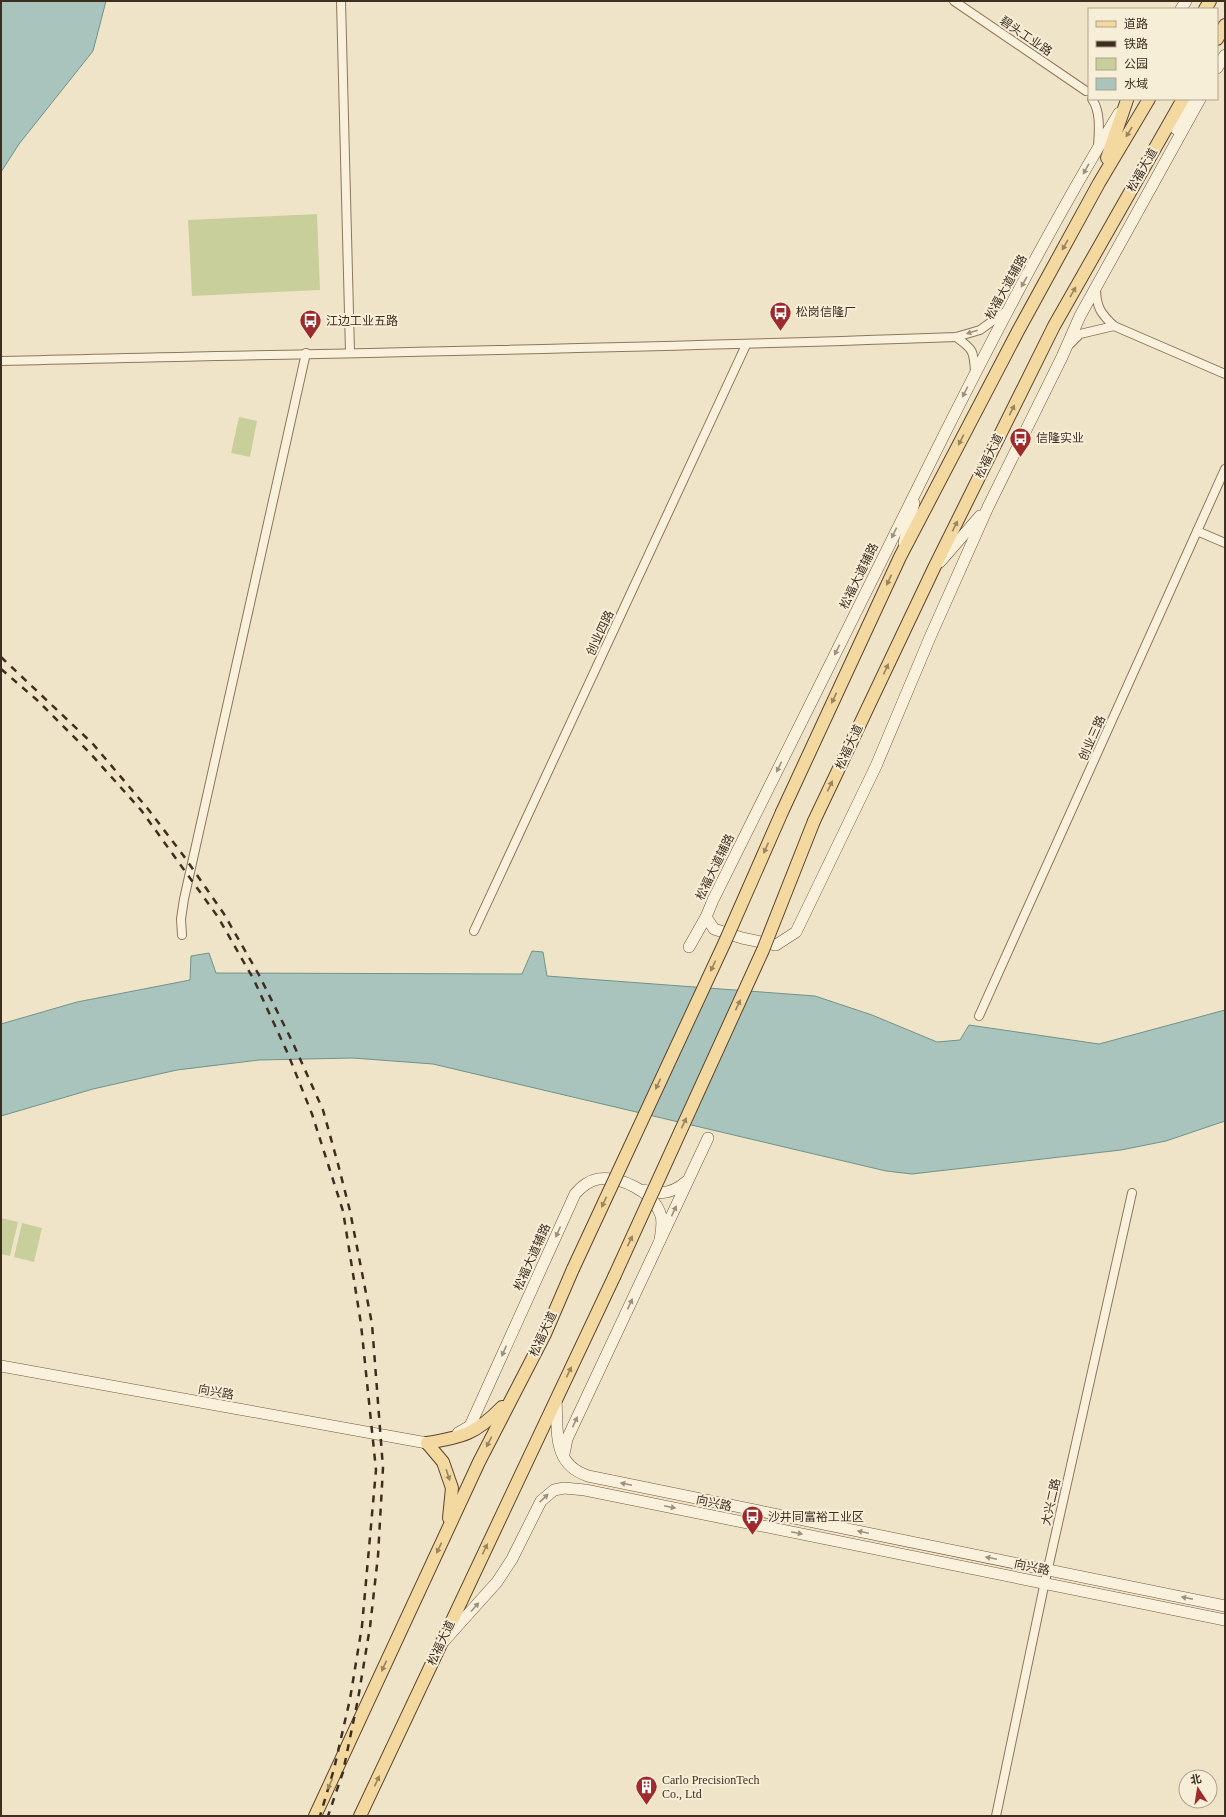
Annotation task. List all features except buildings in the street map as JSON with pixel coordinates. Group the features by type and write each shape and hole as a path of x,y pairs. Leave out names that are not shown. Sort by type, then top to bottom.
{"main road":[{"path":"1218,37 1225,25"},
{"path":"1218,62 1225,54"},
{"path":"1218,66 1225,54"},
{"path":"1099,183 1128,100"},
{"name":"松福大道辅路","path":"1128,100 1098,147 1009,309 918,485 713,900 706,917 714,929 742,938 776,945 796,932 876,766 931,635 988,507 1067,346 1080,316 1199,100"},
{"path":"900,557 1018,331 1099,183 1148,100"},
{"name":"松福大道辅路","path":"1146,195 1187,101"},
{"name":"松福大道","path":"360,1816 614,1277 763,950 814,821 934,568 1054,326 1153,151 1187,101"},
{"path":"900,557 918,485"},
{"path":"934,568 988,507"},
{"name":"松福大道","path":"315,1816 479,1462 545,1334 573,1269 724,944 782,812 900,557"},
{"path":"689,947 706,917"},
{"name":"松福大道辅路","path":"564,1459 567,1439 708,1138"},
{"name":"松福大道辅路","path":"448,1440 470,1426 575,1194 581,1187 598,1179 622,1182 646,1194 655,1202 661,1214 662,1226 660,1240"},
{"path":"636,1188 658,1193 669,1192 679,1188 688,1181"},
{"name":"向兴路","path":"1,1366 427,1443"},
{"name":"松福大道","path":"427,1443 448,1440 466,1435 487,1423 512,1398"},
{"path":"556,1400 560,1450 564,1459"},
{"name":"松福大道","path":"427,1443 443,1462 452,1488 449,1527"},
{"name":"向兴路","path":"564,1459 577,1472 588,1476 1225,1606"},
{"name":"向兴路","path":"440,1646 497,1582 512,1559 541,1501 554,1490 564,1488 585,1490 1225,1620"}],"street":[{"path":"341,1 350,352"},
{"name":"碧头工业路","path":"954,1 1088,92"},
{"path":"1093,100 1096,105 1099,124 1098,147"},
{"path":"1096,286 1096,301 1103,316 1114,326 1225,374"},
{"path":"1,361 350,352 746,345 956,337 980,330 1009,309"},
{"path":"1067,346 1080,334 1114,326"},
{"path":"956,337 970,347 974,358 975,373"},
{"name":"创业四路","path":"474,931 746,345"},
{"path":"182,935 184,899 306,353"},
{"name":"创业三路","path":"979,1016 1225,470"},
{"path":"1197,531 1225,543"},
{"name":"大兴二路","path":"996,1816 1044,1583 1132,1193"}],"green space":[{"path":"317,214 320,290 192,296 188,220"},
{"path":"239,417 257,421 250,457 231,453"},
{"path":"1,1218 18,1222 10,1256 1,1254"},
{"path":"22,1223 42,1228 34,1262 14,1257"}],"water":[{"path":"1,1 106,1 93,51 19,144 1,172"},
{"path":"532,951 543,952 547,976 815,996 872,1015 937,1042 960,1040 969,1025 1099,1044 1225,1010 1225,1121 1166,1141 1121,1150 912,1174 886,1171 433,1064 353,1058 259,1060 177,1070 93,1089 1,1116 1,1024 77,1002 190,980 191,956 209,953 216,973 522,974"}],"railway":[{"path":"1,657 93,744 148,809 183,855 224,914 259,975 292,1041 323,1110 350,1211 372,1324 383,1468 378,1556 370,1627 358,1699 343,1772 328,1816"},
{"path":"1,669 37,700 89,752 141,810 218,917 254,980 288,1054 312,1114 343,1211 361,1324 376,1470 362,1626 350,1699 334,1769 320,1816"}],"place":[{"name":"松岗信隆厂","path":"780,332"},
{"name":"江边工业五路","path":"310,340"},
{"name":"信隆实业","path":"1020,458"},
{"name":"沙井同富裕工业区","path":"753,1536"},
{"name":"Carlo PrecisionTech Co., Ltd","path":"646,1806"}]}
